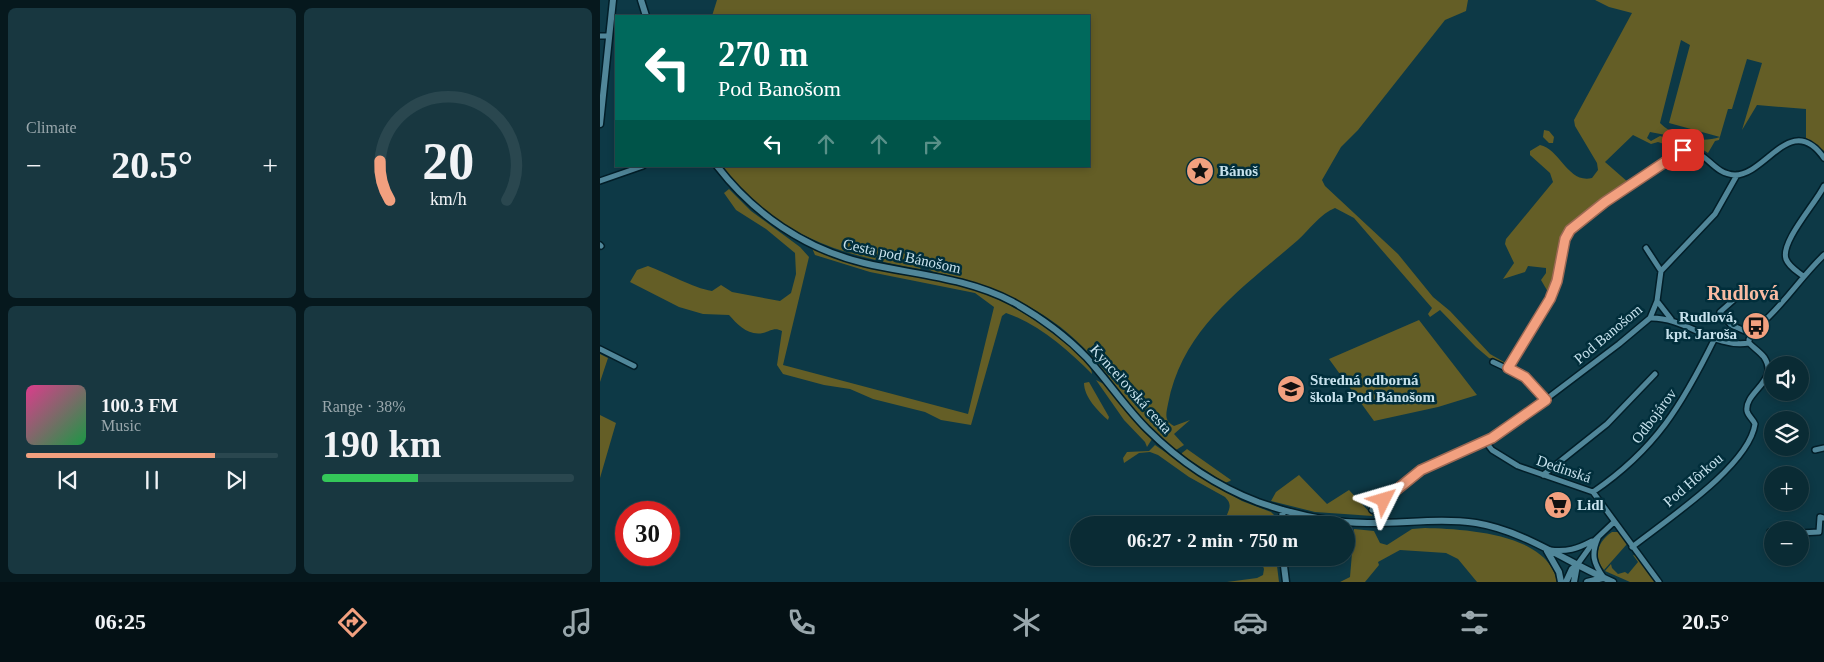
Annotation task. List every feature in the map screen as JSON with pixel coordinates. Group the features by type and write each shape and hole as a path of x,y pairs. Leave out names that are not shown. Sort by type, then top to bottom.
{"street":[{"path":"600,124 613,0"},
{"path":"641,0 646,15"},
{"path":"600,36 609,36"},
{"path":"1508,368 1550,299 1557,281 1567,235 1612,198 1674,154 1688,149 1696,151 1717,169 1737,175 1753,169 1778,148 1793,142 1809,144 1824,158"},
{"name":"Cesta pod Bánošom","path":"717,167 738,191 764,215 781,227 819,248 864,263 949,278 992,292"},
{"path":"600,181 635,168"},
{"path":"1646,248 1661,271 1715,214 1737,175"},
{"path":"1803,276 1788,263 1785,250 1791,237 1824,186"},
{"path":"1650,318 1672,320 1715,338 1734,343 1750,343 1752,334 1781,306 1803,276 1824,255"},
{"name":"Pod Banošom","path":"1372,510 1421,470 1485,441 1512,425 1619,344 1650,318 1657,301 1661,271"},
{"path":"1746,289 1720,311 1731,325 1752,334"},
{"name":"Kynceľovská cesta","path":"992,292 1032,313 1072,343 1092,363 1147,429 1185,462 1235,492 1282,510 1315,518 1350,523 1442,521 1479,524 1512,534 1613,582"},
{"path":"1657,301 1672,320"},
{"name":"Odbojárov","path":"1593,492 1632,463 1652,441 1683,400 1715,338"},
{"name":"Pod Hôrkou","path":"1632,547 1729,469 1753,432 1754,421 1748,414 1748,403 1763,383 1767,369 1763,357 1750,343"},
{"path":"600,349 634,366"},
{"path":"1493,362 1525,377 1546,400"},
{"path":"1543,475 1607,424 1655,374"},
{"name":"Dedinská","path":"1485,441 1492,450 1514,464 1593,492 1659,582"},
{"path":"1815,450 1824,448"},
{"path":"1282,510 1282,516"},
{"path":"1809,533 1819,532 1822,518"},
{"path":"1544,549 1566,551 1579,548 1594,540 1614,522"},
{"path":"1587,582 1604,578 1596,567 1593,556 1593,551 1600,535"},
{"path":"1566,582 1572,569 1577,565 1594,540"},
{"path":"1544,549 1555,563 1561,582"},
{"path":"1574,582 1577,565"},
{"path":"1283,566 1286,582"}],"shaded area":[{"path":"717,0 1468,0 1466,11 1445,20 1358,130 1341,147 1322,180 1325,186 1398,254 1433,297 1450,311 1490,354 1504,362 1510,361 1505,365 1489,358 1440,310 1430,317 1428,314 1432,308 1354,218 1335,208 1320,218 1298,240 1237,293 1201,331 1187,353 1176,377 1168,404 1166,417 1171,424 1174,426 1190,420 1174,434 1184,445 1176,450 1150,427 1084,348 1068,333 1034,309 975,283 933,271 925,266 920,269 861,256 810,238 763,210 722,167 1090,167 1090,15 712,15"},
{"path":"1595,0 1824,0 1824,151 1806,138 1806,109 1757,105 1742,130 1762,63 1747,59 1732,109 1728,109 1720,137 1719,140 1715,141 1708,153 1693,143 1676,137 1650,132 1647,138 1651,141 1660,136 1677,141 1667,145 1658,142 1651,144 1633,135 1605,162 1629,183 1591,210 1567,231 1557,274 1548,300 1548,292 1541,280 1546,273 1546,268 1528,266 1525,272 1503,279 1514,263 1505,244 1506,239 1553,182 1550,173 1530,155 1530,151 1540,145 1547,148 1570,171 1584,178 1592,178 1598,170 1597,163 1575,126 1574,120 1632,13 1609,7","holes":["1681,40 1690,45 1669,123 1720,137 1712,139 1688,138 1672,132 1660,123"]},
{"path":"1544,130 1549,131 1554,137 1553,143 1549,143 1543,137"},
{"path":"729,189 751,211 800,247 809,257 783,365 968,414 994,307 975,293 870,272 815,255 812,248 852,262 954,283 999,299 1033,319 1073,349 1089,366 1092,374 1063,347 1041,331 1006,313 1002,316 971,425 941,420 925,412 873,399 850,389 824,385 783,374 777,365 782,331 775,329 763,333 753,333 740,326 729,315 703,314 679,307 630,282 637,270 648,266 688,284 712,291 721,285 732,292 780,301 791,293 796,274 795,253 766,229 736,210 724,193"},
{"path":"1419,320 1477,395 1438,407 1374,421 1329,359"},
{"path":"600,354 608,358 600,382"},
{"path":"1096,380 1104,384 1152,439 1147,447 1145,442 1124,420"},
{"path":"1089,382 1109,417 1108,420 1096,408 1086,393 1084,383"},
{"path":"600,415 616,423 600,478"},
{"path":"1155,445 1210,483 1242,501 1271,512 1275,516 1226,516 1229,504 1225,497 1189,477 1158,455 1150,452 1139,453 1124,463 1123,458 1127,452 1149,451"},
{"path":"1187,449 1231,480 1225,483 1182,455"},
{"path":"1299,475 1327,504 1349,490 1373,516 1315,512 1271,501 1276,492"},
{"path":"1355,529 1374,531 1380,543 1387,545 1412,529 1461,530 1502,537 1522,544 1538,553 1551,566 1557,582 1477,582 1458,559 1446,553 1400,550 1378,562 1379,565 1365,582 1340,582 1350,577 1351,566 1355,566"},
{"path":"1612,532 1619,532 1627,544 1604,570 1598,560 1598,550 1603,540"},
{"path":"1633,555 1638,556 1658,582 1630,582 1605,571 1611,564 1618,574 1625,572 1628,574 1638,562"},
{"path":"1263,566 1277,566 1279,582 1227,582 1257,578 1263,575"}],"place":[{"name":"Bánoš","path":"1200,171"},
{"name":"Rudlová, kpt. Jaroša","path":"1756,326"},
{"name":"Stredná odborná škola Pod Bánošom","path":"1291,389"},
{"name":"Lidl","path":"1558,505"}],"district":[{"name":"Rudlová","path":"1743,293"}],"route":[{"path":"1384,500 1421,470 1492,438 1546,400 1529,380 1508,368 1538,322 1550,299 1557,281 1567,235 1575,226 1605,202 1674,154 1683,150"}]}
